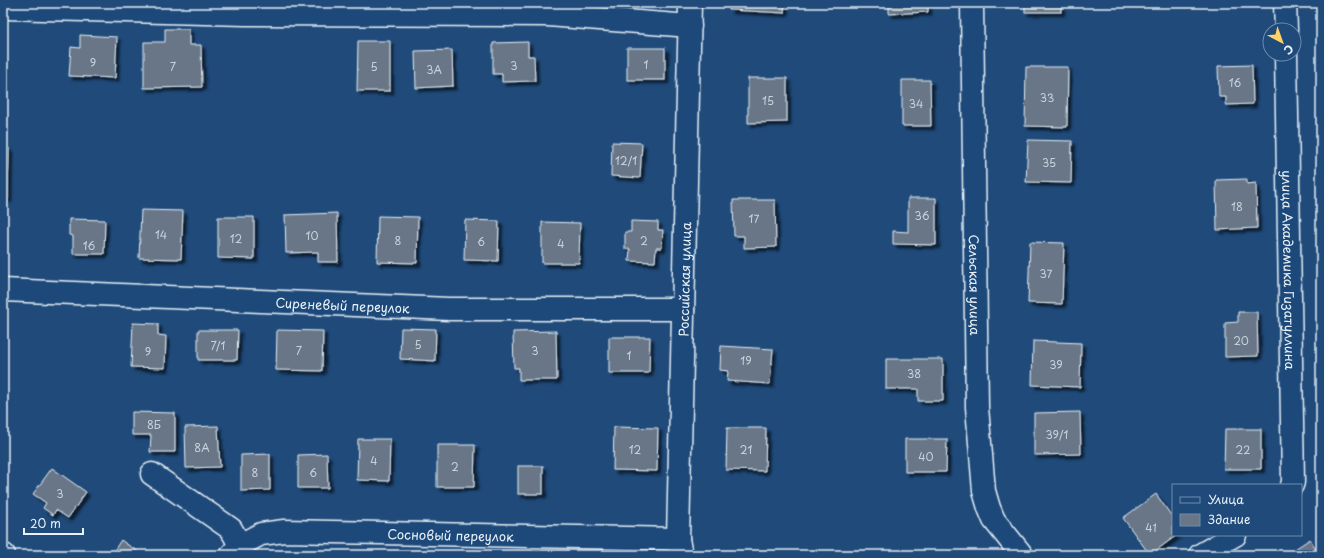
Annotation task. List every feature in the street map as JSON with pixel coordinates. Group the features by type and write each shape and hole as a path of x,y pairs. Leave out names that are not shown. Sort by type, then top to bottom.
{"street":[{"name":"Российская улица","path":"680,547 683,309 690,3"},
{"name":"Сельская улица","path":"972,3 977,407 983,484 984,492 994,520 1022,555"},
{"path":"1285,3 1286,22"},
{"path":"3,8 382,9 548,15 588,10 690,26"},
{"name":"улица Академика Гизатуллина","path":"1286,62 1292,484"},
{"name":"Сиреневый переулок","path":"3,290 449,309 683,309"},
{"path":"152,474 232,529 235,550"},
{"name":"Сосновый переулок","path":"235,550 261,534 284,531 680,547"},
{"path":"1200,555 1233,536"}],"building":[{"path":"729,3 785,3 784,13 729,10"},
{"path":"889,3 928,3 928,12 889,14"},
{"path":"1025,3 1061,3 1061,12 1025,12"},
{"path":"165,29 189,29 189,45 201,45 202,87 144,88 144,42 165,42"},
{"path":"80,35 117,37 115,78 69,76 71,47 80,48"},
{"path":"358,41 390,41 390,91 357,91"},
{"path":"528,42 528,56 534,56 535,81 502,82 502,74 493,74 493,43"},
{"path":"627,48 665,48 665,80 627,80"},
{"path":"452,50 453,86 416,88 415,51"},
{"path":"1252,65 1253,104 1226,105 1226,97 1219,97 1218,66"},
{"path":"1026,67 1068,67 1067,127 1025,126"},
{"path":"748,78 787,78 787,122 748,123"},
{"path":"902,80 930,80 931,126 902,126"},
{"path":"1028,140 1072,141 1071,183 1026,182"},
{"path":"612,142 642,143 640,178 611,176"},
{"path":"3,148 9,148 8,199 3,199"},
{"path":"1247,179 1247,184 1256,183 1257,228 1217,230 1216,180"},
{"path":"908,198 936,198 936,245 893,244 893,231 908,232"},
{"path":"733,200 775,200 776,247 744,248 744,236 734,236"},
{"path":"141,210 183,211 181,259 139,258"},
{"path":"337,213 338,262 318,262 318,252 286,253 285,215"},
{"path":"378,216 418,217 417,263 377,262"},
{"path":"218,217 254,217 254,259 218,258"},
{"path":"69,219 105,220 104,254 73,254 73,236 69,235"},
{"path":"465,220 499,221 498,261 464,260"},
{"path":"631,221 658,222 658,230 663,230 662,248 656,248 655,262 629,261 630,249 625,249 625,232 631,232"},
{"path":"542,222 580,223 579,263 542,263"},
{"path":"1030,242 1064,243 1062,304 1028,303"},
{"path":"1238,312 1257,312 1258,356 1225,357 1225,323 1238,322"},
{"path":"133,323 158,324 158,335 166,336 165,368 131,367"},
{"path":"401,328 436,329 435,361 400,359"},
{"path":"198,330 238,330 237,360 198,360"},
{"path":"277,330 323,331 322,371 276,370"},
{"path":"556,331 557,380 519,380 519,368 514,368 513,332"},
{"path":"609,337 650,337 649,373 609,373"},
{"path":"1033,341 1081,343 1080,387 1032,385"},
{"path":"721,346 773,349 770,384 727,381 728,371 720,370"},
{"path":"886,359 943,359 943,401 918,401 918,389 886,389"},
{"path":"132,412 175,413 175,452 150,452 151,435 132,435"},
{"path":"1080,412 1081,454 1034,455 1034,413"},
{"path":"218,426 220,467 186,468 185,427"},
{"path":"614,427 658,428 657,471 613,470"},
{"path":"727,428 766,428 765,471 726,470"},
{"path":"1225,429 1261,429 1261,469 1224,469"},
{"path":"358,439 390,439 389,481 357,480"},
{"path":"905,439 947,439 946,472 905,472"},
{"path":"437,445 475,445 474,487 437,487"},
{"path":"270,454 270,490 241,491 241,455"},
{"path":"327,454 328,488 298,488 298,455"},
{"path":"518,466 543,466 543,494 518,494"},
{"path":"52,468 86,492 68,518 56,510 53,515 43,508 46,503 33,494"},
{"path":"1318,482 1321,482 1321,499 1318,499"},
{"path":"1156,494 1172,517 1172,536 1176,536 1150,555 1123,518"},
{"path":"1310,539 1318,552 1314,555 1286,555"},
{"path":"121,540 125,543 143,555 111,555"}]}
